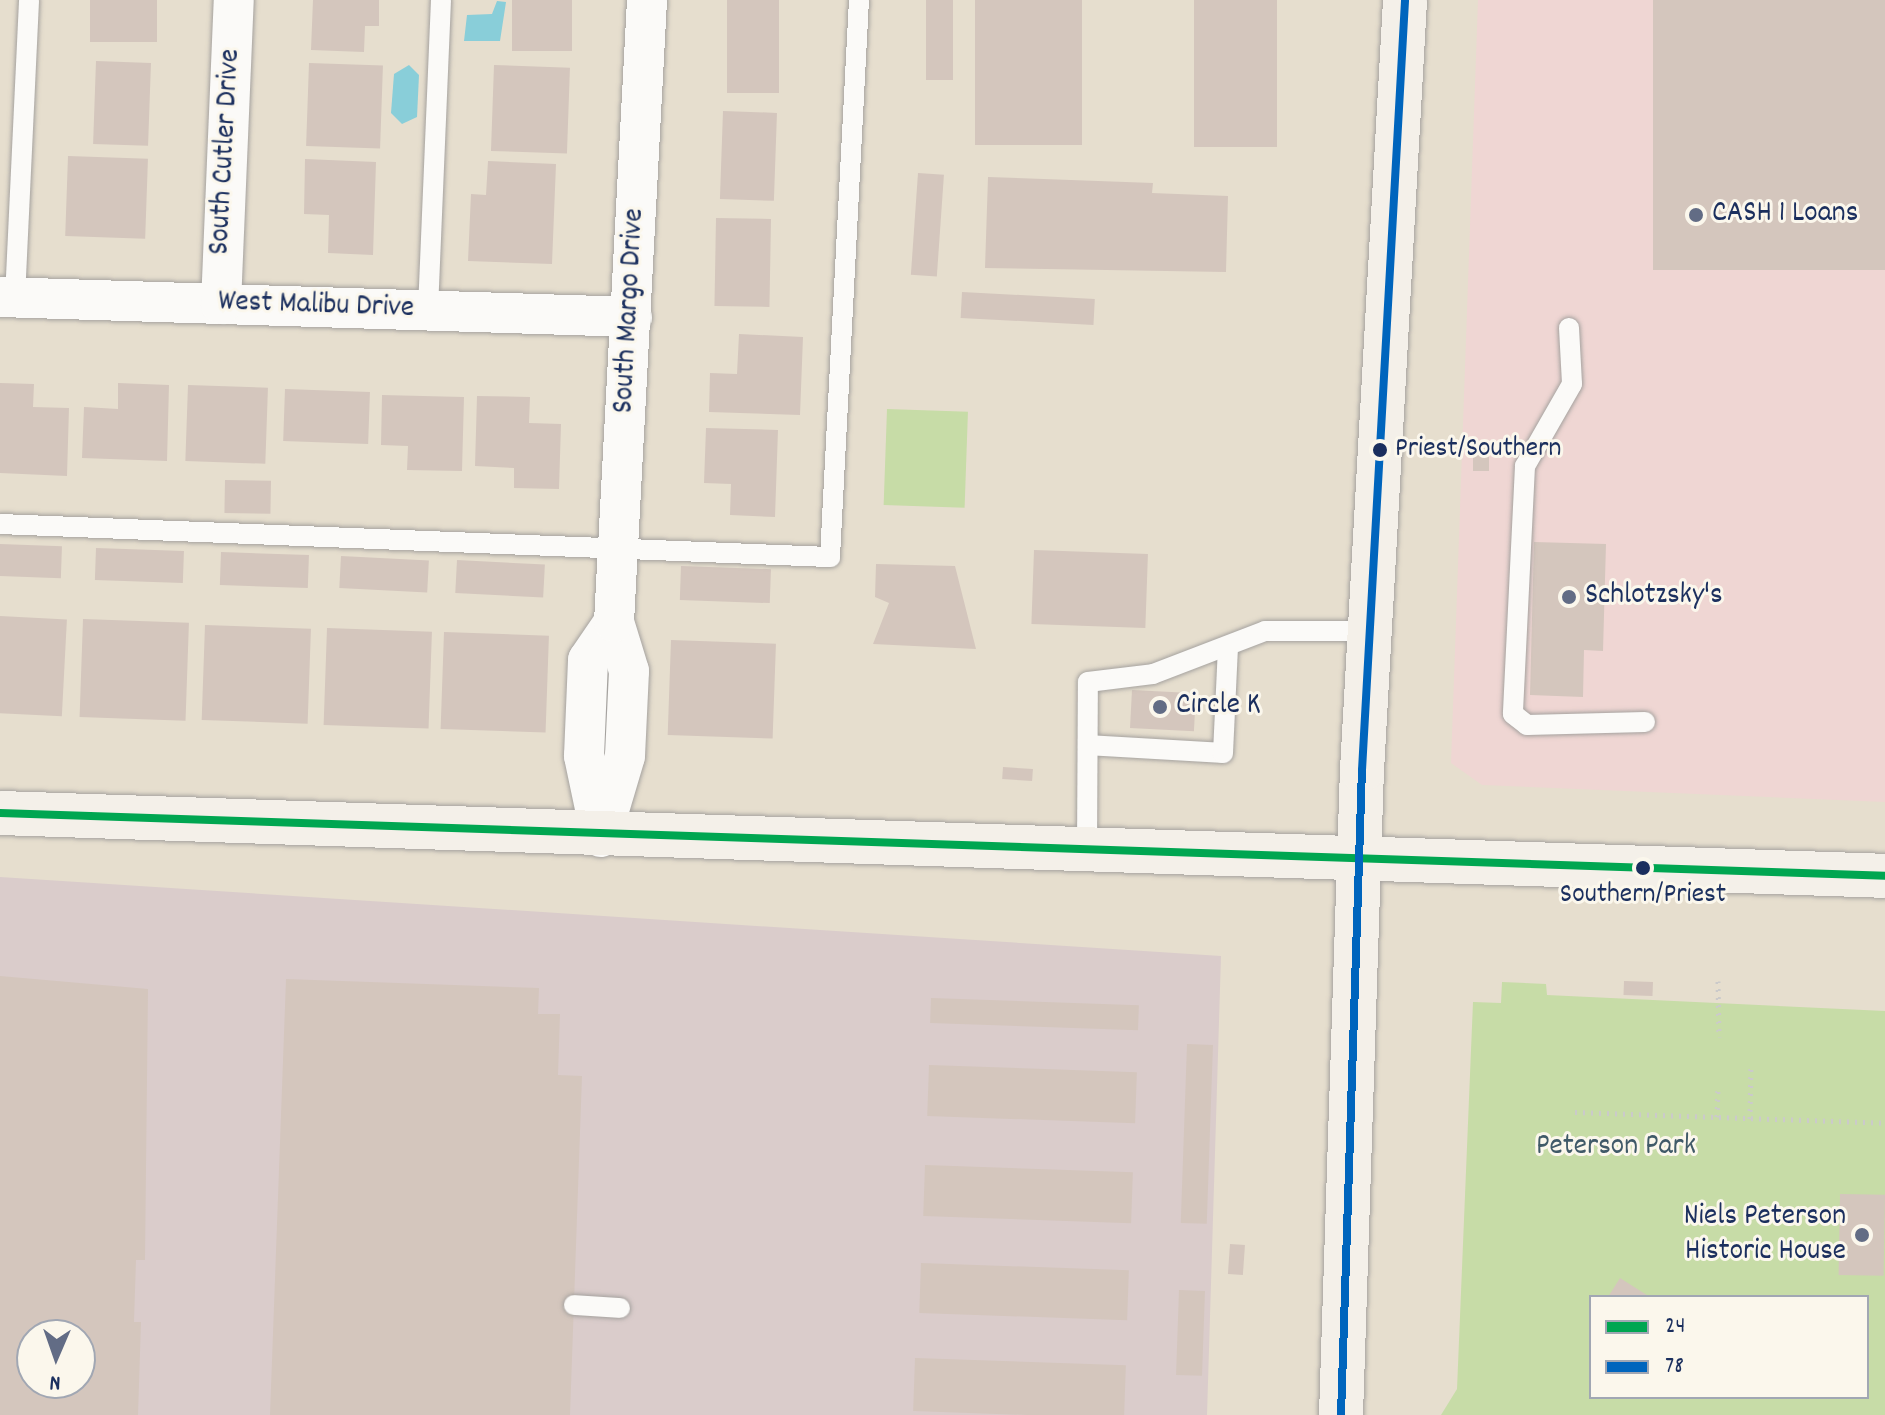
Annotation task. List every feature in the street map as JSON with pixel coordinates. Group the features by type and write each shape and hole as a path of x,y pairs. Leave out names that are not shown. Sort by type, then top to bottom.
{"main road":[{"path":"1341,1415 1369,631 1405,0"},
{"path":"0,813 601,837 1885,876"}],"street":[{"name":"South Cutler Drive","path":"221,304 234,0"},
{"name":"South Margo Drive","path":"601,837 625,756 629,671 614,622 647,0"},
{"name":"West Malibu Drive","path":"8,298 632,317"}],"lane":[{"path":"8,298 29,0"},
{"path":"428,310 441,0"},
{"path":"0,524 830,557 859,0"},
{"path":"1569,328 1572,384 1525,466 1513,714 1527,725 1645,722"},
{"path":"1087,853 1088,682 1153,674 1265,631 1369,631"},
{"path":"1088,745 1223,753 1228,646"},
{"path":"574,1305 620,1308"}],"path":[{"path":"1718,981 1719,1037"},
{"path":"1750,1119 1751,1064"},
{"path":"1717,1117 1718,1090"},
{"path":"1575,1112 1885,1123"}],"shaded area":[{"path":"1478,0 1885,0 1885,802 1482,785 1451,763"},
{"path":"0,877 1221,956 1207,1415 0,1415"}],"green space":[{"path":"887,409 968,412 965,508 884,505"},
{"name":"Peterson Park","path":"1502,982 1546,984 1547,995 1885,1011 1885,1415 1441,1415 1457,1389 1473,1002 1501,1003"}],"water":[{"path":"497,1 506,2 500,41 464,41 467,15 492,14"},
{"path":"409,65 419,75 417,117 402,124 391,113 394,74"}],"building":[{"path":"90,0 157,0 157,42 90,42"},
{"path":"313,0 379,0 379,26 365,26 364,52 311,50"},
{"path":"512,0 572,0 572,51 512,51"},
{"path":"727,0 779,0 779,93 727,93"},
{"path":"926,0 953,0 953,80 926,80"},
{"path":"975,0 1082,0 1082,145 975,145"},
{"path":"1194,0 1277,0 1277,147 1194,147"},
{"path":"1653,0 1885,0 1885,270 1653,270"},
{"path":"96,61 151,63 148,146 93,144"},
{"path":"309,63 383,66 380,149 306,146"},
{"path":"494,65 570,68 567,154 491,151"},
{"path":"723,111 777,113 774,201 720,199"},
{"path":"68,156 148,159 145,239 65,236"},
{"path":"305,159 376,162 373,255 328,253 329,215 304,214"},
{"path":"488,161 556,164 552,264 468,261 471,194 486,195"},
{"path":"918,173 944,175 937,277 911,275"},
{"path":"988,177 1153,183 1152,193 1228,196 1226,272 985,268"},
{"path":"716,218 771,219 769,307 714,306"},
{"path":"962,292 1095,299 1093,325 961,318"},
{"path":"739,334 803,337 800,415 709,412 710,373 737,374"},
{"path":"0,383 34,384 33,407 69,408 67,476 0,473"},
{"path":"118,383 169,385 167,461 82,458 84,407 118,409"},
{"path":"188,385 268,388 265,464 185,461"},
{"path":"285,389 370,392 368,444 283,441"},
{"path":"382,395 464,397 462,471 407,470 408,446 381,445"},
{"path":"477,396 530,397 529,423 561,424 559,489 514,488 514,468 475,466"},
{"path":"706,428 778,430 775,517 730,515 731,484 704,483"},
{"path":"1473,443 1489,443 1489,471 1473,471"},
{"path":"225,480 271,481 270,514 224,513"},
{"name":"Schlotzsky's","path":"1534,542 1606,544 1603,651 1584,650 1583,697 1530,695"},
{"path":"0,544 62,546 61,578 0,576"},
{"path":"96,548 184,551 183,583 95,580"},
{"path":"1034,550 1148,554 1145,628 1031,624"},
{"path":"221,552 309,555 308,588 220,585"},
{"path":"341,556 429,561 427,593 339,588"},
{"path":"457,560 545,565 543,598 455,593"},
{"path":"876,564 955,566 976,649 873,644 889,603 875,597"},
{"path":"681,566 771,569 770,603 680,600"},
{"path":"0,616 67,620 62,716 0,713"},
{"path":"83,619 189,623 186,721 80,717"},
{"path":"205,625 311,629 308,724 202,720"},
{"path":"327,628 432,632 429,729 324,725"},
{"path":"444,632 549,636 546,733 441,729"},
{"path":"671,640 776,644 773,739 668,735"},
{"path":"1132,690 1196,693 1194,731 1130,728"},
{"path":"1003,767 1033,769 1032,781 1002,779"},
{"path":"0,976 148,989 145,1260 136,1260 134,1322 141,1322 138,1415 0,1415"},
{"path":"286,979 539,988 538,1014 560,1014 558,1075 582,1076 570,1415 270,1415"},
{"path":"1624,981 1653,982 1652,996 1624,995"},
{"path":"931,998 1139,1005 1138,1030 930,1023"},
{"path":"1187,1044 1213,1045 1207,1224 1181,1223"},
{"path":"929,1065 1137,1072 1135,1123 927,1116"},
{"path":"925,1165 1133,1172 1131,1223 923,1216"},
{"name":"Niels Peterson Historic House","path":"1840,1194 1885,1195 1884,1276 1839,1275"},
{"path":"1230,1244 1245,1245 1243,1275 1228,1274"},
{"path":"921,1263 1129,1270 1127,1320 919,1313"},
{"path":"1620,1278 1647,1295 1609,1295"},
{"path":"1179,1290 1205,1291 1202,1376 1176,1375"},
{"path":"915,1358 1126,1365 1124,1415 913,1411"}],"transit line":[{"name":"78","path":"1341,1415 1362,770 1405,0"},
{"name":"24","path":"0,813 1885,876"}],"place":[{"name":"CASH 1 Loans","path":"1696,215"},
{"name":"Priest/Southern","path":"1380,450"},
{"name":"Schlotzsky's","path":"1569,597"},
{"name":"Circle K","path":"1160,707"},
{"name":"Southern/Priest","path":"1643,868"},
{"name":"Niels Peterson Historic House","path":"1862,1235"}]}
